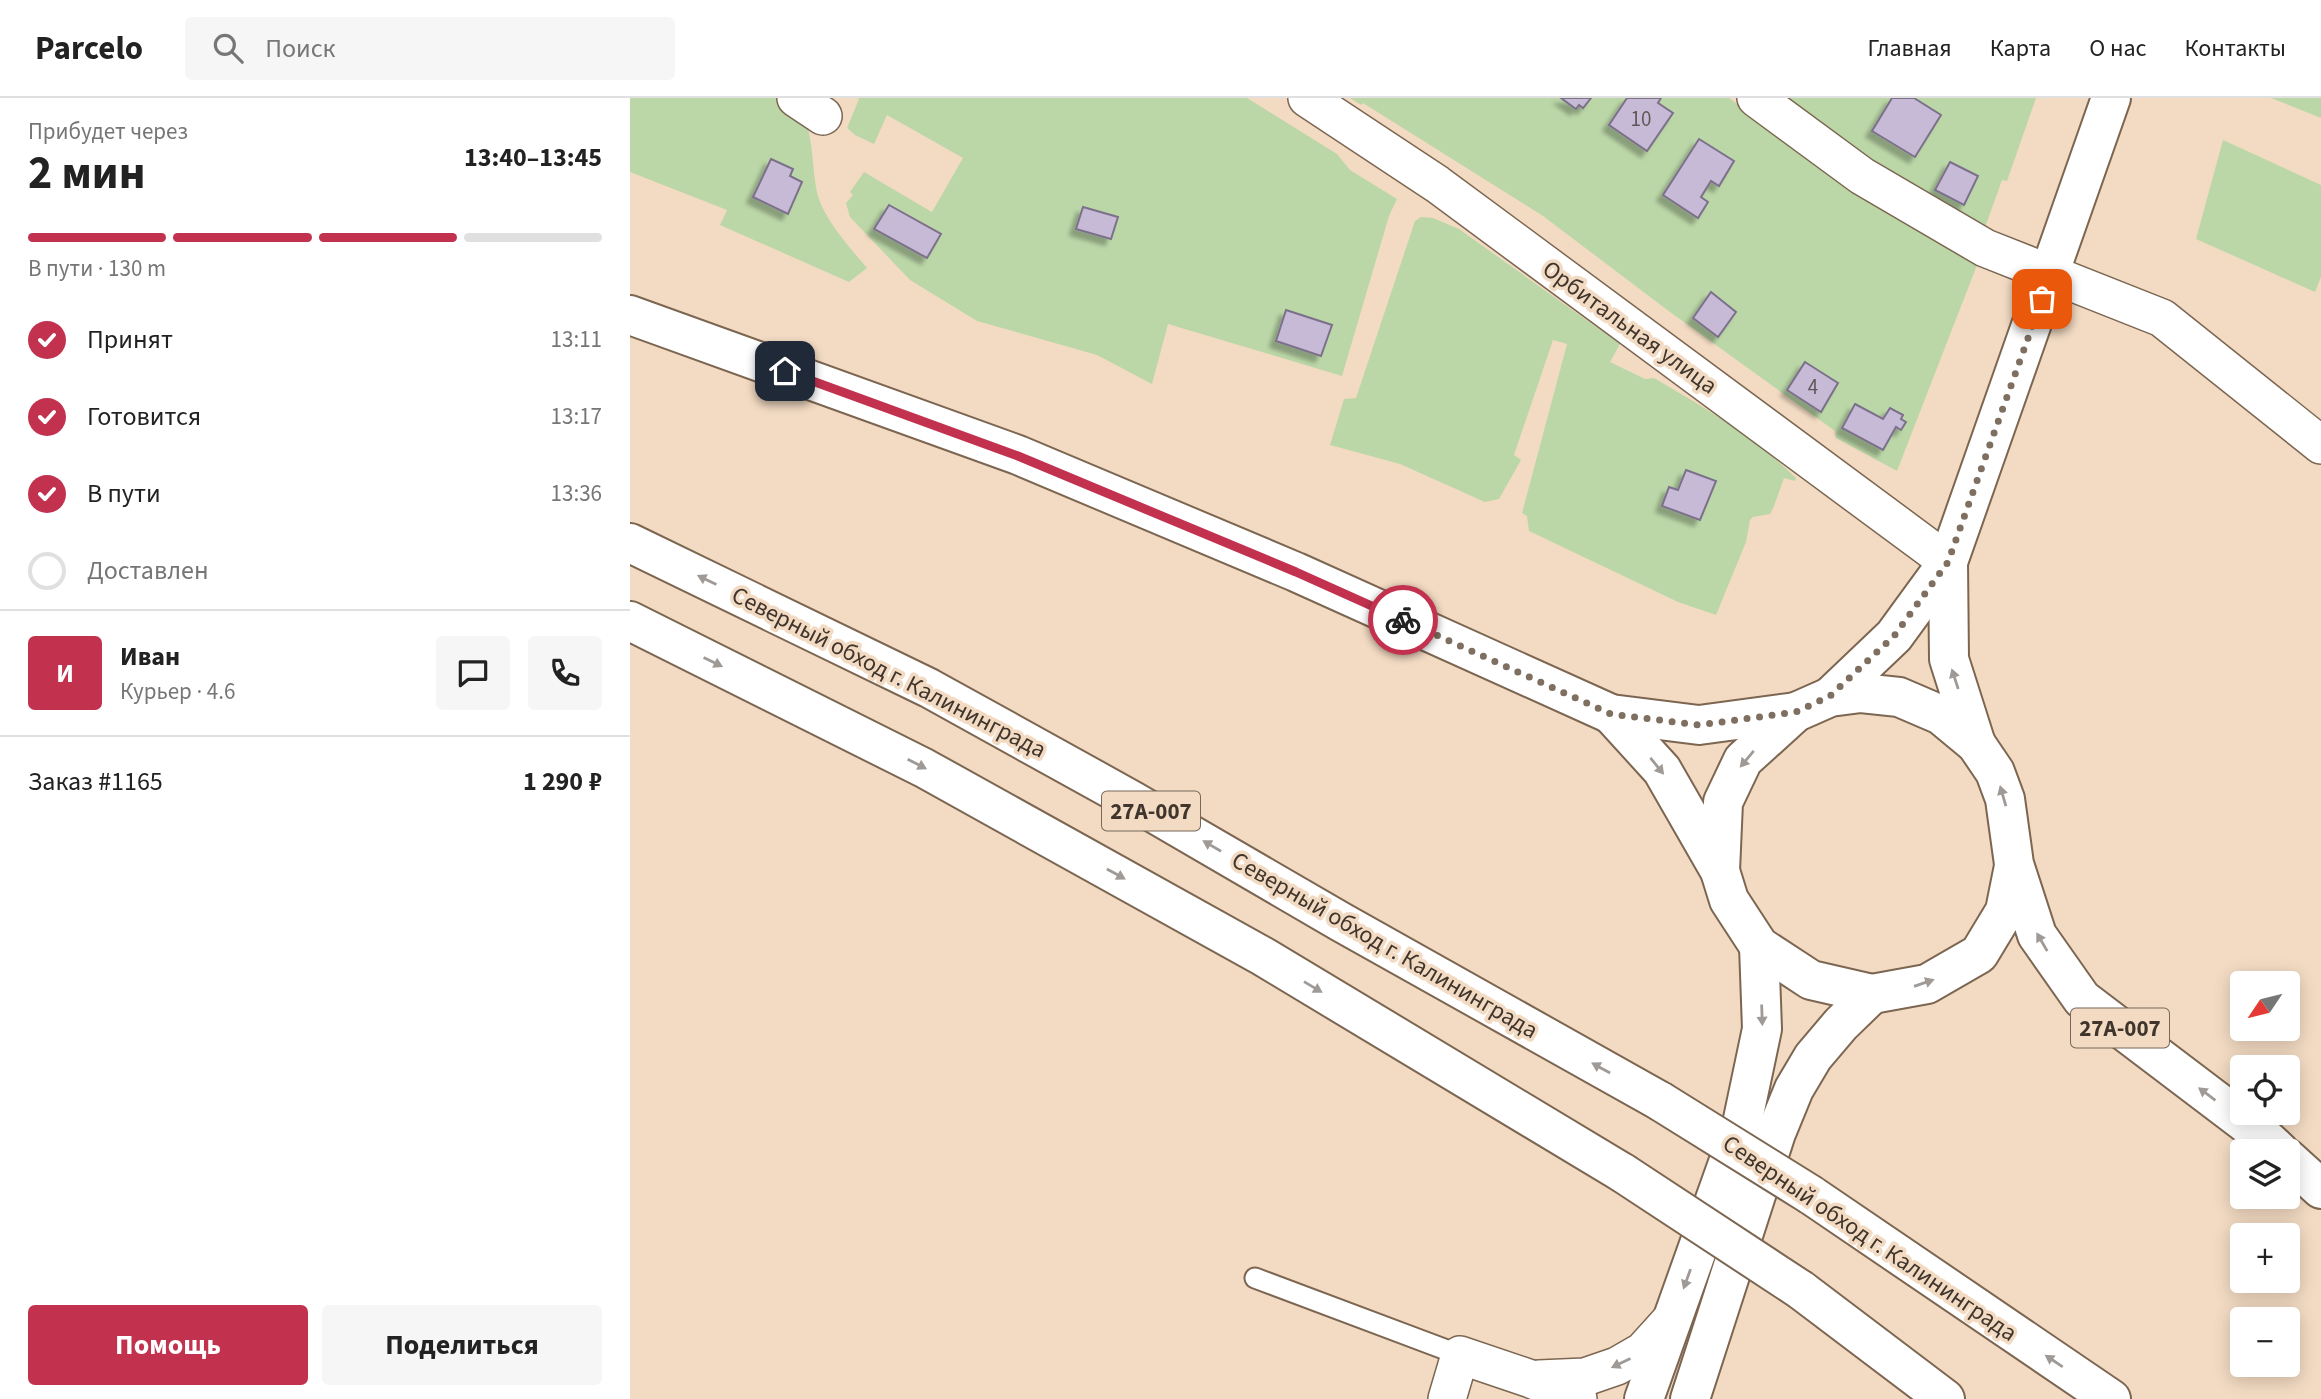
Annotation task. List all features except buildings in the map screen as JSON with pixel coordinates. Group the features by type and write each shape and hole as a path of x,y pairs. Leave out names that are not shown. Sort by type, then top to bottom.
{"main road":[{"path":"1720,871 1723,802 1742,760 1796,712 1830,696 1894,636 1948,562 2110,98"},
{"path":"630,315 1018,456 1296,572 1611,714 1699,725 1796,712"},
{"name":"Северный обход г. Калининграда","path":"630,543 929,688 1660,1101 1811,1195 2110,1399"},
{"path":"1948,562 1949,659 1976,744"},
{"name":"27А-007","path":"630,621 936,774 1264,957 1623,1173 1811,1297 1945,1399"},
{"path":"1611,714 1661,770 1720,871 1729,900 1759,946 1811,981 1872,994 1927,984 1979,954 2005,911 2014,864 2005,799 1995,772 1976,744 1941,715 1899,697 1861,693 1830,696"},
{"name":"27А-007","path":"2014,864 2037,935 2082,999 2266,1139"},
{"path":"1644,1399 1742,1124 1762,1029 1759,946"},
{"path":"1687,1391 1776,1133 1794,1089 1813,1057 1841,1024 1872,994"},
{"path":"2300,1170 2321,1189"},
{"path":"1811,1297 1919,1399"}],"street":[{"name":"Орбитальная улица","path":"1307,98 1437,184 1948,562"},
{"path":"1756,98 1862,176 1985,248 2162,318 2321,444"},
{"path":"1531,1379 1585,1377 1617,1366 1643,1351 1672,1320"},
{"path":"1447,1399 1460,1355 1531,1379 1578,1399"}],"lane":[{"path":"1255,1278 1460,1355"}],"green space":[{"path":"630,98 793,98 809,132 821,205 839,234 867,268 849,282 720,225 727,210 630,172"},
{"path":"858,98 1247,98 1337,154 1350,170 1397,199 1389,216 1342,376 1168,324 1152,384 1097,355 977,321 910,280 850,217 846,203 864,172 932,212 963,158 887,115 874,144 855,135 847,128"},
{"path":"1350,98 1729,98 1771,128 1979,260 1897,471 1836,438 1835,431 1543,216 1363,103 1361,105"},
{"path":"1774,98 2036,98 2007,181 2002,180 1983,233"},
{"path":"2271,98 2321,98 2321,118"},
{"path":"2223,140 2321,185 2321,277 2315,292 2196,239"},
{"path":"1421,217 1433,218 1459,229 1620,344 1610,362 1645,379 1654,378 1698,404 1756,441 1796,478 1795,481 1784,478 1770,514 1750,520 1746,542 1716,615 1678,602 1529,531 1527,516 1522,513 1567,344 1553,340 1514,455 1521,460 1499,499 1485,502 1400,464 1330,445 1344,399 1356,398 1415,221"}],"way so far":[{"path":"1403,620 1611,714 1699,725 1796,712 1830,696 1894,636 1948,562 2042,299"}],"route":[{"path":"785,371 1018,456 1296,572 1403,620"}]}
